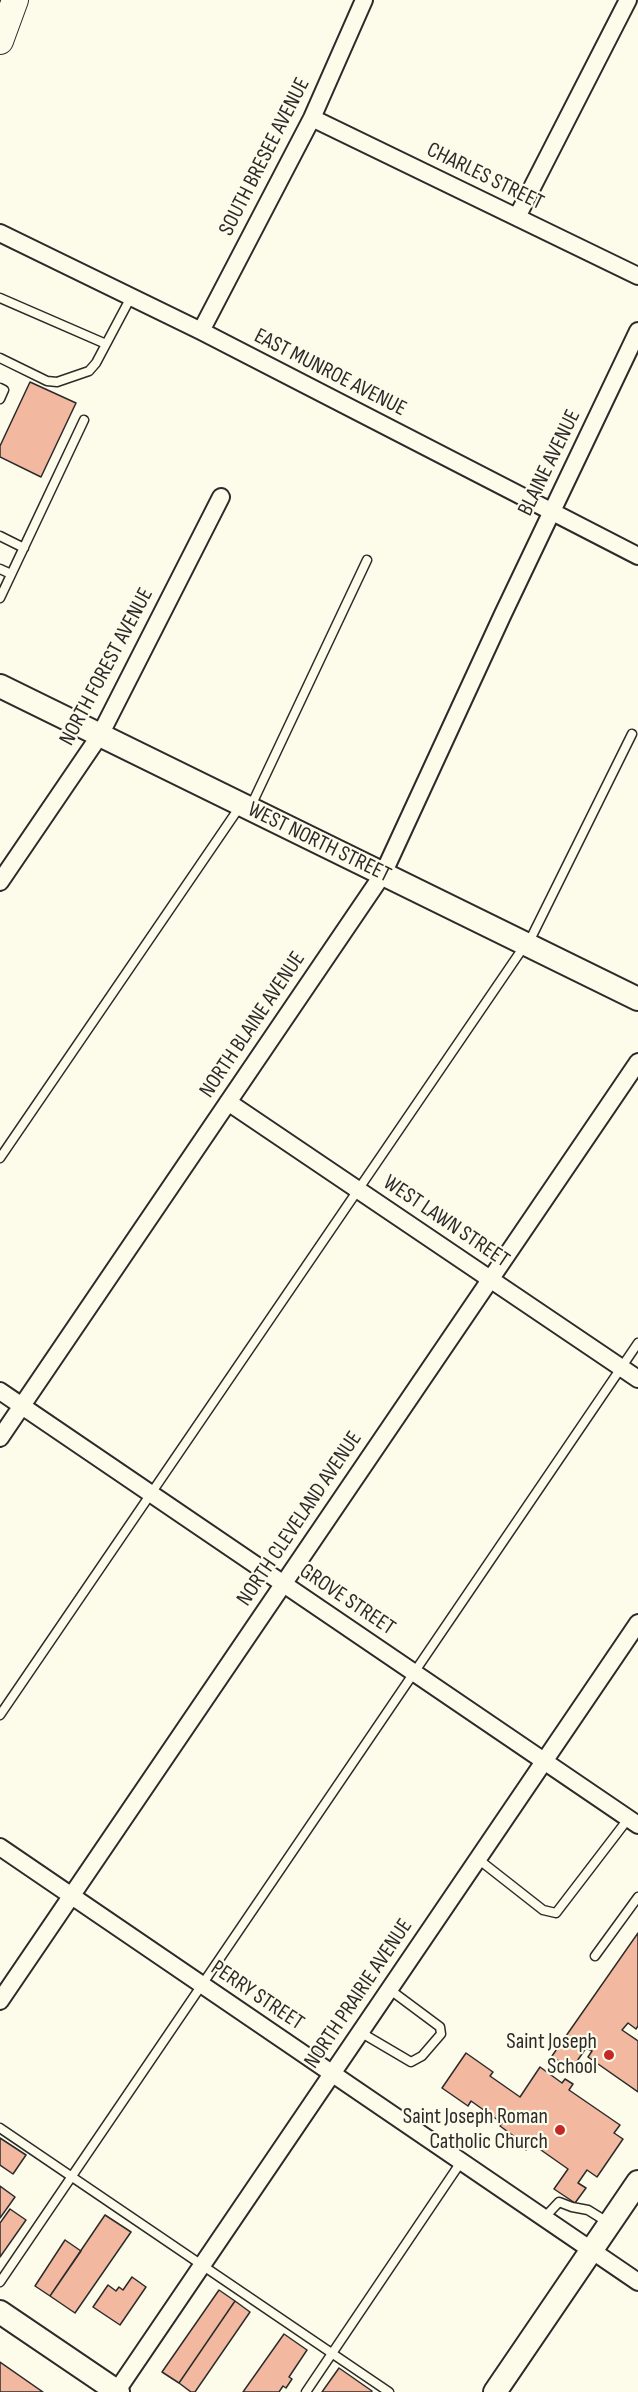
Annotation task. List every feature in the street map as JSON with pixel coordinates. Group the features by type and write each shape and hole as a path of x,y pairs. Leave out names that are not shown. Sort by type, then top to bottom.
{"main road":[{"path":"0,41 11,5"},
{"name":"WEST NORTH STREET","path":"0,687 638,999"},
{"path":"495,2392 638,2182"},
{"path":"0,2312 117,2392"}],"street":[{"name":"SOUTH BRESEE AVENUE","path":"201,331 312,118 363,0"},
{"path":"517,217 628,0"},
{"name":"CHARLES STREET","path":"312,118 638,276"},
{"name":"EAST MUNROE AVENUE","path":"0,233 201,331 638,556"},
{"name":"BLAINE AVENUE","path":"503,614 638,331"},
{"name":"NORTH FOREST AVENUE","path":"0,882 100,735 221,497"},
{"name":"NORTH BLAINE AVENUE","path":"0,1438 383,874 503,614"},
{"name":"NORTH CLEVELAND AVENUE","path":"0,2001 638,1062"},
{"name":"WEST LAWN STREET","path":"228,1102 638,1379"},
{"name":"GROVE STREET","path":"0,1392 633,1822"},
{"name":"NORTH PRAIRIE AVENUE","path":"117,2392 638,1623"},
{"name":"PERRY STREET","path":"0,1847 638,2283"}],"lane":[{"path":"0,358 47,381 57,382 89,371 96,363 131,297"},
{"path":"0,298 106,344"},
{"path":"0,388 4,390 0,399"},
{"path":"0,598 84,420"},
{"path":"0,536 24,548"},
{"path":"0,1158 245,806 368,561"},
{"path":"0,568 11,574"},
{"path":"0,1715 527,944 632,734"},
{"path":"0,2282 638,1343"},
{"path":"478,1859 543,1910 556,1913 633,1822"},
{"path":"595,1956 638,1897"},
{"path":"360,2032 411,2062 422,2056 441,2034 440,2027 389,1989"},
{"path":"0,2128 389,2392"},
{"path":"306,2392 461,2162"},
{"path":"544,2218 560,2202 588,2210 610,2223"}],"building":[{"path":"30,382 76,403 41,477 0,457 0,446"},
{"path":"638,1933 638,2026 636,2029 628,2023 622,2030 638,2041 638,2092 588,2057 592,2051 586,2048 571,2070 552,2056"},
{"name":"Saint Joseph Roman Catholic Church","path":"466,2053 493,2072 490,2076 520,2097 540,2067 562,2083 565,2079 573,2084 569,2090 620,2125 614,2133 623,2139 597,2177 587,2170 578,2183 586,2188 575,2203 554,2189 568,2169 531,2143 526,2150 521,2146 523,2143 500,2126 502,2123 471,2101 468,2106 442,2088"},
{"path":"0,2138 26,2155 13,2174 0,2165"},
{"path":"0,2186 15,2197 0,2218"},
{"path":"10,2209 26,2220 0,2257 0,2223"},
{"path":"105,2215 131,2232 75,2313 50,2296"},
{"path":"65,2240 81,2251 50,2296 35,2286"},
{"path":"132,2277 146,2287 120,2325 93,2307 108,2285 116,2291 119,2287 123,2290"},
{"path":"219,2290 235,2301 179,2383 162,2372"},
{"path":"235,2301 250,2312 195,2392 191,2392 179,2383"},
{"path":"284,2334 307,2350 289,2377 292,2379 286,2388 283,2386 279,2392 243,2392"},
{"path":"0,2362 43,2392 0,2392"},
{"path":"339,2368 372,2391 322,2392"}],"place":[{"name":"Saint Joseph School","path":"609,2055"},
{"name":"Saint Joseph Roman Catholic Church","path":"560,2130"}]}
